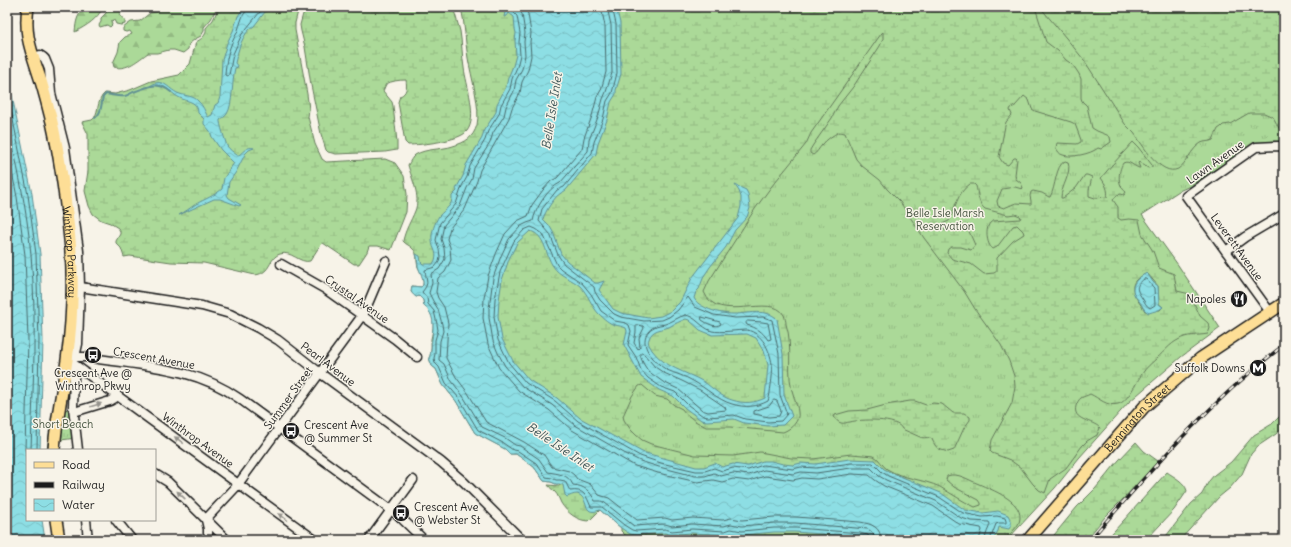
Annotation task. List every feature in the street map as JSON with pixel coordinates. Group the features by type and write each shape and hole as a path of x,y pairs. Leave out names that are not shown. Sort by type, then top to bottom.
{"main road":[{"name":"Winthrop Parkway","path":"28,7 27,33 56,137 69,230 71,260 71,358 58,415 54,449"},
{"name":"Bennington Street","path":"1028,540 1144,406 1201,358 1284,303"},
{"path":"56,521 59,540"}],"street":[{"path":"33,57 39,55 42,56 47,63 67,162 79,251 80,287 78,344 71,358 78,449"},
{"name":"Lawn Avenue","path":"1186,196 1256,147 1284,147"},
{"name":"Leverett Avenue","path":"1186,196 1270,312"},
{"path":"1226,250 1284,214"},
{"name":"Summer Street","path":"206,519 238,484 362,315 367,307 386,261"},
{"name":"Crystal Avenue","path":"281,264 325,289 395,339 417,357"},
{"name":"Pearl Avenue","path":"80,287 187,302 223,312 248,322 269,334 441,462 464,482 522,540"},
{"name":"Crescent Avenue","path":"71,358 86,357 160,368 196,376 229,391 403,519 424,540"},
{"name":"Winthrop Avenue","path":"71,358 116,394 315,540"},
{"path":"74,412 112,400 115,398 116,394"},
{"path":"156,475 168,482 227,540"},
{"path":"369,540 413,480"},
{"path":"206,519 208,540"},
{"path":"117,521 132,540"},
{"path":"86,522 88,540"}],"green space":[{"path":"86,7 103,7 95,19 75,32 78,18"},
{"path":"114,7 127,7 119,15 125,20 125,24 116,24 114,20 111,21 112,25 110,27 107,25 100,27 99,25 101,18"},
{"path":"159,7 217,7 211,19 204,27 204,31 201,36 189,44 188,49 183,53 169,50 157,53 148,53 128,66 119,68 114,67 113,63 118,52 120,42 125,37 132,34 130,31 123,31 123,28 131,22 140,21 150,13 157,12"},
{"path":"219,7 299,7 295,30 307,94 309,109 308,117 315,144 322,159 326,162 385,159 395,163 404,176 407,194 406,212 391,250 378,246 369,246 359,264 354,264 323,243 310,261 303,261 284,253 280,254 273,259 267,269 260,274 255,275 204,263 171,262 130,256 124,257 121,248 116,243 120,234 118,228 101,220 93,214 85,191 88,171 88,134 82,122 92,120 94,118 100,100 105,93 115,94 130,90 151,81 179,75 190,64 196,42 205,35 206,28 213,20"},
{"path":"314,7 453,7 460,31 463,63 470,100 471,118 467,131 448,140 408,145 405,142 398,102 400,96 406,90 406,80 398,80 386,84 383,91 392,102 393,106 397,150 385,152 336,154 328,152 321,134 300,25 303,14"},
{"path":"461,7 1035,7 1046,42 1073,65 1079,74 1081,79 1081,98 1087,106 1092,128 1110,137 1111,142 1101,149 1098,148 1086,154 1076,156 1062,155 1056,148 1057,143 1077,144 1081,142 1075,124 1035,111 1032,109 1029,100 1024,96 1010,110 1012,115 1006,122 999,157 1003,163 1008,165 1014,158 1017,159 1015,175 1016,179 1021,183 1023,188 1015,187 1002,189 997,201 998,206 1004,208 1016,203 1031,204 1030,196 1031,192 1033,191 1050,197 1059,167 1065,161 1068,162 1069,171 1061,198 1076,188 1085,175 1092,177 1089,196 1095,198 1107,197 1106,187 1101,178 1133,142 1152,165 1152,167 1148,168 1139,162 1140,168 1129,163 1123,163 1119,178 1121,186 1126,192 1124,195 1117,195 1113,200 1118,207 1118,218 1121,220 1139,220 1142,234 1153,251 1159,268 1174,274 1177,291 1190,294 1200,316 1208,323 1210,328 1208,334 1181,338 1172,344 1145,369 1128,396 1122,402 1114,405 1110,404 1103,402 1090,394 1080,399 1076,406 1077,415 1100,428 1097,435 1082,446 1066,468 1050,479 1045,493 1033,484 1021,468 1010,460 992,453 990,451 992,440 1012,403 1015,386 1014,376 1009,361 1001,345 900,202 880,180 862,166 856,159 845,133 839,132 830,137 813,155 810,153 810,150 832,118 838,106 853,87 880,46 883,39 883,32 811,133 806,144 755,209 709,281 704,292 711,302 720,306 732,308 768,306 778,309 784,315 789,342 791,388 798,410 798,418 792,427 783,432 730,427 706,427 695,421 682,409 667,399 655,396 642,385 639,386 632,396 623,416 624,420 631,430 642,440 651,444 695,455 733,456 760,452 791,458 813,459 851,454 874,456 885,468 893,472 940,487 975,507 981,505 979,500 954,487 946,480 947,476 959,476 1005,496 1016,506 1019,512 1020,521 1014,530 1003,540 718,540 690,537 657,540 630,540 621,531 621,528 600,510 589,521 581,520 566,510 556,493 548,485 559,486 562,484 544,481 534,467 516,454 510,454 505,449 475,433 456,401 443,385 436,369 432,366 429,358 431,351 433,320 431,313 424,306 423,300 419,296 416,297 411,292 412,286 421,287 423,282 418,267 416,253 403,241 417,205 415,188 408,165 412,158 419,153 449,147 465,141 471,136 477,125 477,102 468,58","holes":["970,184 974,184 976,186 980,201 985,209 1008,215 1015,214 1021,217 1020,219 993,221 988,226 987,235 989,243 993,249 997,247 1013,226 1017,225 1024,234 1013,241 997,258 997,271 994,273 984,274 971,264 952,259 947,253 948,249 951,247 961,247 971,250 975,245 967,227 947,231 942,229 940,226 949,221 959,197 965,188","1147,273 1158,286 1159,304 1163,307 1160,310 1145,311 1135,296 1133,288 1136,280"]},
{"name":"Belle Isle Marsh Reservation","path":"616,7 1284,7 1284,142 1274,141 1254,144 1190,186 1179,191 1142,215 1178,265 1220,328 1181,357 1129,402 1079,458 1055,488 1007,540 993,540 989,513 815,464 642,452 513,254 707,308"},
{"path":"1040,7 1284,7 1284,133 1280,130 1273,117 1264,113 1249,113 1230,124 1223,125 1218,129 1213,140 1202,142 1178,169 1172,170 1165,168 1153,158 1134,133 1125,124 1084,60"},
{"path":"915,401 926,405 933,403 942,404 953,413 964,413 970,417 970,420 964,428 954,450 948,452 940,449 936,447 932,439 920,437 902,429 899,425 894,423 870,420 842,423 834,417 835,415 849,411 867,410"},
{"name":"Short Beach","path":"75,407 76,438 61,440 60,449 47,449 52,414"},
{"path":"1284,412 1284,427 1258,446 1251,454 1242,474 1230,488 1219,497 1180,540 1163,540 1191,504 1202,494 1214,475 1231,462 1254,435 1272,424"},
{"path":"1136,442 1144,451 1158,461 1105,517 1086,540 1050,540 1077,507 1095,489"},
{"path":"1167,472 1182,482 1187,491 1174,510 1146,540 1106,540"}],"water":[{"path":"244,7 269,7 254,26 246,33 241,43 235,63 238,67 235,68 229,110 220,120 227,146 233,152 239,155 247,148 254,148 245,154 229,182 227,195 229,198 241,205 239,206 220,199 214,199 179,215 222,189 224,178 234,163 221,150 212,137 210,131 204,124 204,119 198,113 198,109 192,102 176,96 163,86 150,86 155,83 163,83 180,94 196,99 201,104 208,117 212,115 215,105 218,103 220,97 222,60 227,43 238,16"},
{"name":"Belle Isle Inlet","path":"506,7 616,7 620,23 621,74 616,94 611,102 607,120 598,143 596,154 566,190 558,195 553,201 543,219 553,232 561,254 567,261 595,283 604,281 599,290 613,309 621,313 648,318 661,316 671,311 680,302 692,278 738,218 741,206 741,197 735,185 746,190 750,208 747,217 735,230 726,247 704,276 694,298 696,302 716,312 734,314 757,312 768,314 777,319 783,354 784,395 792,416 783,425 768,426 744,423 734,419 701,420 685,408 673,396 659,390 641,377 624,345 627,331 626,328 611,323 599,314 580,286 562,275 550,262 542,241 535,233 530,231 517,243 509,259 502,280 498,317 502,339 513,361 529,380 557,398 580,418 642,452 696,467 704,467 715,463 722,467 733,464 748,466 763,461 793,465 801,463 815,464 850,459 875,460 884,469 941,493 965,510 983,513 998,511 1008,515 1011,522 1009,529 999,527 993,540 873,540 859,537 795,532 742,535 731,533 726,535 692,533 672,535 665,533 630,534 600,510 590,511 581,496 576,494 567,497 565,495 563,485 544,481 534,467 516,454 510,454 505,449 475,433 456,401 443,385 436,369 432,366 429,358 433,332 432,317 428,309 424,306 423,300 419,296 416,297 411,290 412,286 421,287 423,285 416,254 420,256 423,264 433,264 436,257 432,243 435,224 439,216 448,207 452,196 457,191 456,189 463,176 466,165 482,138 484,130 496,112 497,104 506,87 516,55 516,33 514,17 509,13 504,17","holes":["686,319 700,330 712,335 747,334 756,338 764,351 768,365 765,398 749,402 728,399 704,382 669,365 657,356 652,350 648,340 652,333"]},
{"path":"7,71 32,194 40,254 43,340 40,449 26,449 26,521 42,521 45,540 7,540"},
{"path":"1147,273 1153,282 1158,286 1159,304 1163,307 1149,313 1144,309 1133,292 1135,282"}],"waterway":[{"path":"95,118 99,114 103,97 106,94 125,96 135,91 154,86 162,86 171,92"}],"railway":[{"path":"1090,540 1182,437 1231,389 1284,345"}],"place":[{"name":"Napoles","path":"1239,299"},
{"name":"Crescent Ave @ Winthrop Pkwy","path":"93,355"},
{"name":"Suffolk Downs","path":"1258,368"},
{"name":"Crescent Ave @ Summer St","path":"291,431"},
{"name":"Crescent Ave @ Webster St","path":"401,513"}]}
